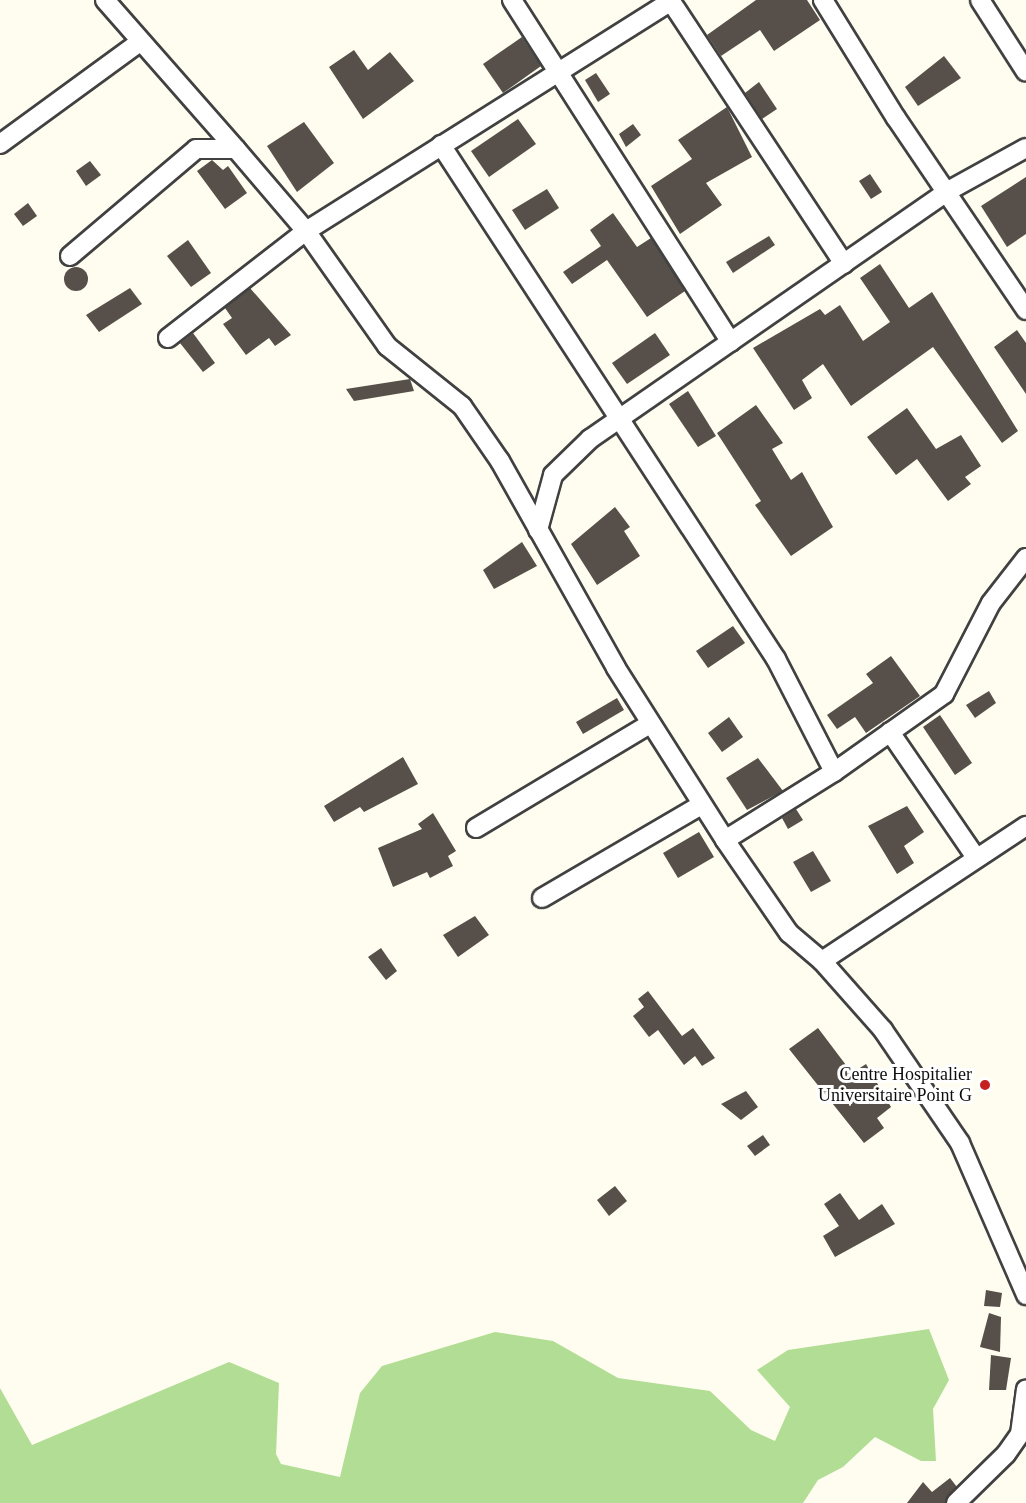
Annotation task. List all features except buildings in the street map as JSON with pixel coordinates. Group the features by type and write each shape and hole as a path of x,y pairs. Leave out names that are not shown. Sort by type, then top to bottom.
{"street":[{"path":"105,0 306,231 387,346 462,406 538,530 650,724 724,840 789,933 822,962 882,1030 960,1143 1026,1295"},
{"path":"512,0 731,342"},
{"path":"168,338 306,231 670,0 844,264"},
{"path":"823,0 896,118 948,191 1026,310"},
{"path":"980,0 1026,72"},
{"path":"0,144 140,42"},
{"path":"441,145 776,659 834,772"},
{"path":"70,256 196,149 236,148"},
{"path":"538,530 554,475 590,439 948,191 1026,148"},
{"path":"724,840 834,772 944,694 990,603 1026,558"},
{"path":"476,828 650,724"},
{"path":"890,732 975,856"},
{"path":"542,898 701,805"},
{"path":"822,962 975,856 1026,826"},
{"path":"956,1503 1006,1454 1020,1434 1026,1389"}],"green space":[{"path":"929,1329 949,1380 933,1409 936,1461 921,1461 875,1437 843,1467 818,1480 803,1503 0,1503 0,1388 32,1445 229,1362 279,1383 276,1454 281,1464 340,1477 360,1393 382,1366 495,1332 553,1341 618,1378 710,1391 751,1430 775,1441 790,1407 757,1370 788,1350"}],"place":[{"name":"Centre Hospitalier Universitaire Point G","path":"985,1085"}]}
